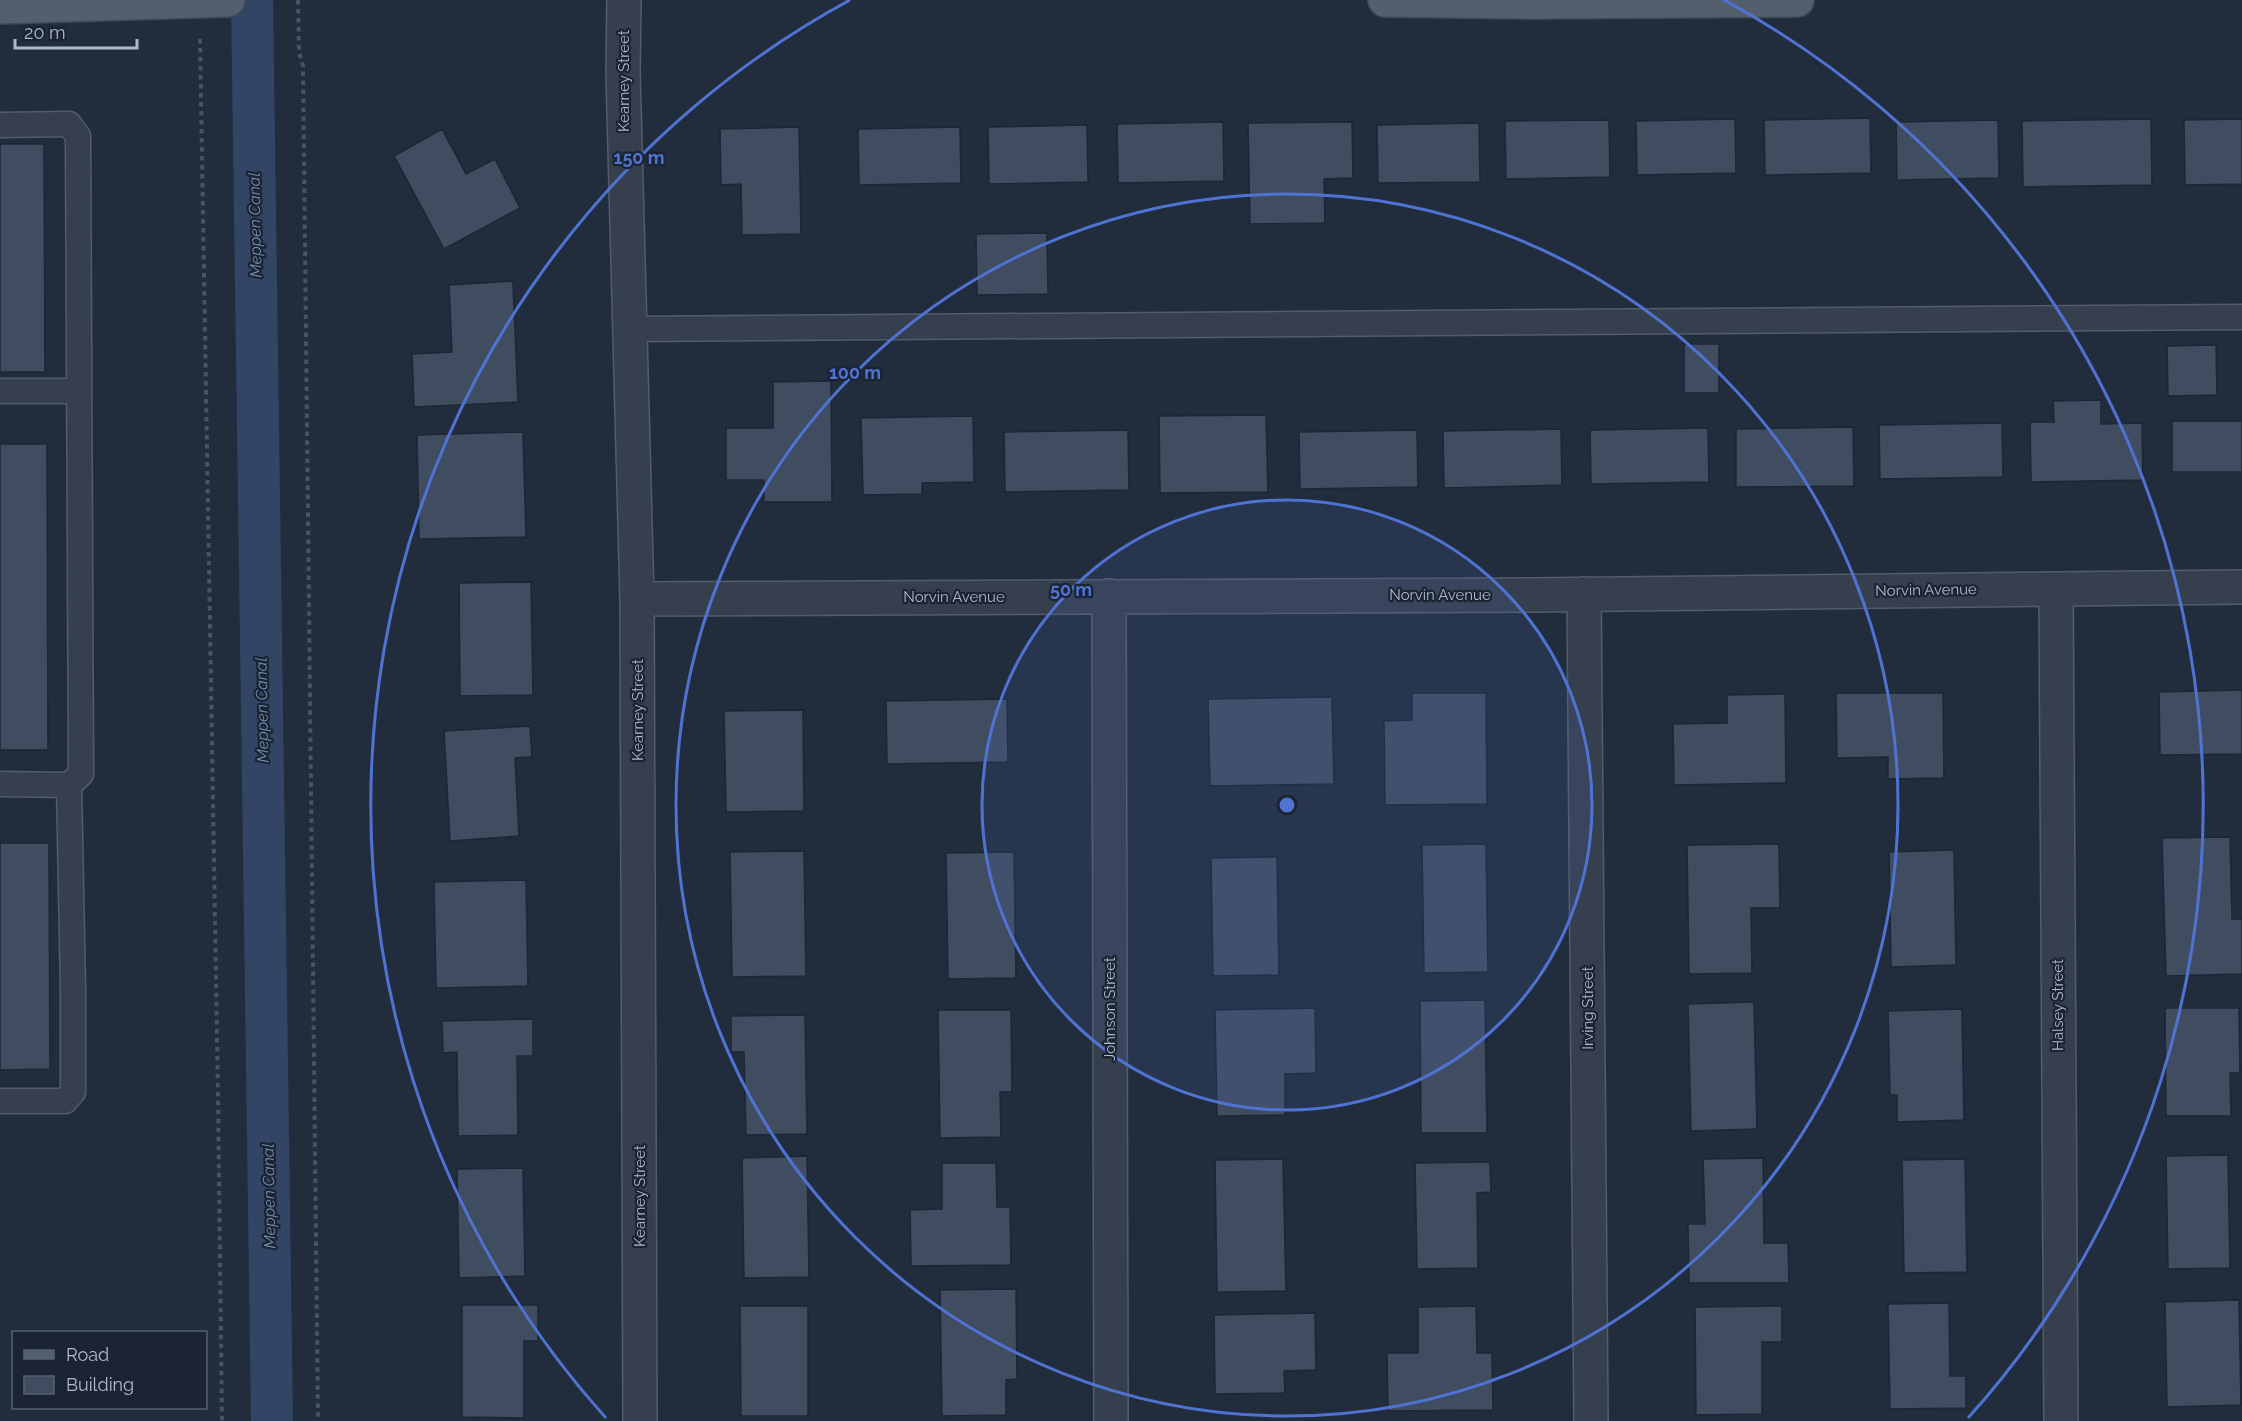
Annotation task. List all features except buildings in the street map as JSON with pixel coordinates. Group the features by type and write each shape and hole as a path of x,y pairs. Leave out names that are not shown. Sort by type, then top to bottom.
{"main road":[{"path":"0,7 228,0"},
{"path":"1385,0 1797,0"}],"street":[{"name":"Kearney Street","path":"624,0 623,72 637,599 640,1421"},
{"name":"Norvin Avenue","path":"637,599 1584,594 2242,587"},
{"name":"Halsey Street","path":"2056,589 2061,1421"},
{"name":"Irving Street","path":"1584,594 1591,1421"},
{"name":"Johnson Street","path":"1109,596 1111,1421"}],"lane":[{"path":"0,125 69,124 78,136 77,391 81,774 69,785 0,784"},
{"path":"630,329 2242,317"},
{"path":"0,391 77,391"},
{"path":"0,1101 64,1101 73,1092 74,990 69,785"}],"path":[{"path":"199,0 222,1421"},
{"path":"298,0 299,52 303,66 318,1421"}],"waterway":[{"name":"Meppen Canal","path":"252,0 272,1421"}]}
